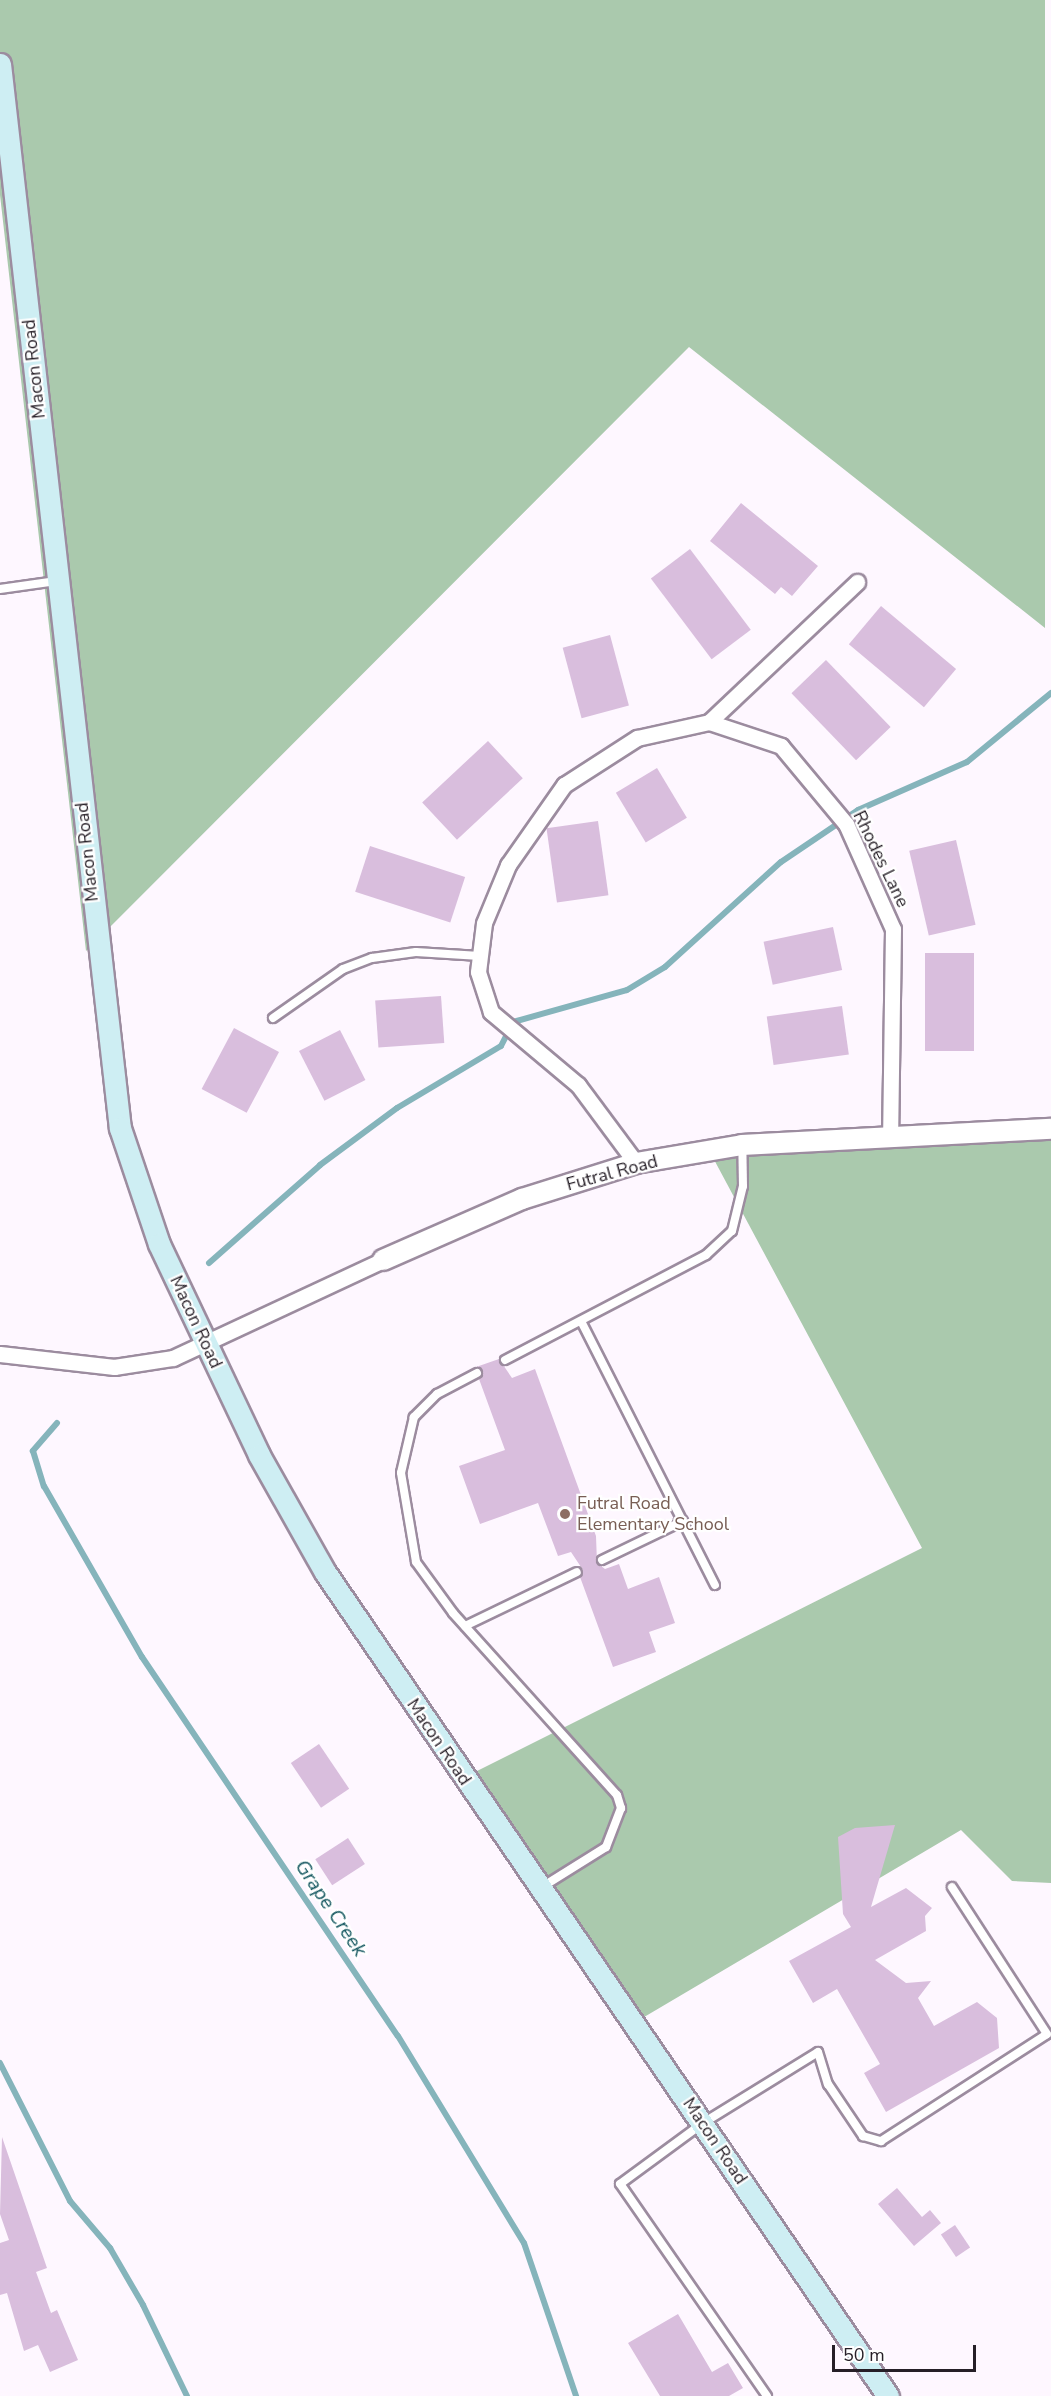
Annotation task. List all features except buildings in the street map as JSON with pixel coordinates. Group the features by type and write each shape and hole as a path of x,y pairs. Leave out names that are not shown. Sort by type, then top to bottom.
{"main road":[{"name":"Macon Road","path":"0,64 120,1128 159,1244 206,1344 325,1572 538,1890 703,2123 888,2396"}],"street":[{"path":"636,1164 578,1085 491,1012 478,972 484,923 508,865 564,785 637,738 709,722 857,582"},
{"name":"Rhodes Lane","path":"709,722 781,746 846,824 893,929 890,1133"},
{"name":"Futral Road","path":"0,1354 114,1367 173,1358 383,1260 522,1199 636,1164 742,1145 890,1133 1051,1129"}],"lane":[{"path":"0,589 57,581"},
{"path":"273,1018 343,969 372,958 416,952 480,956"},
{"path":"505,1360 706,1255 732,1231 743,1186 742,1145"},
{"path":"581,1321 715,1585"},
{"path":"477,1373 437,1394 414,1417 401,1473 416,1562 465,1626 617,1795 621,1808 606,1847 538,1890"},
{"path":"602,1560 682,1521"},
{"path":"465,1626 578,1572"},
{"path":"767,2396 620,2184 703,2123 818,2052 828,2084 863,2136 881,2141 1047,2034 952,1887"}],"green space":[{"path":"0,0 1045,0 1045,628 689,347 86,951 0,195"},
{"path":"1051,1136 1051,1883 1012,1881 961,1830 634,2023 459,1780 922,1548 711,1154"}],"waterway":[{"path":"209,1263 320,1165 397,1108 501,1046 513,1022 627,990 665,967 781,862 858,810 967,762 1051,693"},
{"name":"Grape Creek","path":"57,1423 33,1451 44,1486 142,1657 398,2036 524,2243 576,2396"},
{"path":"0,2063 70,2201 110,2248 143,2305 187,2396"}],"place":[{"name":"Futral Road Elementary School","path":"565,1514"}]}
